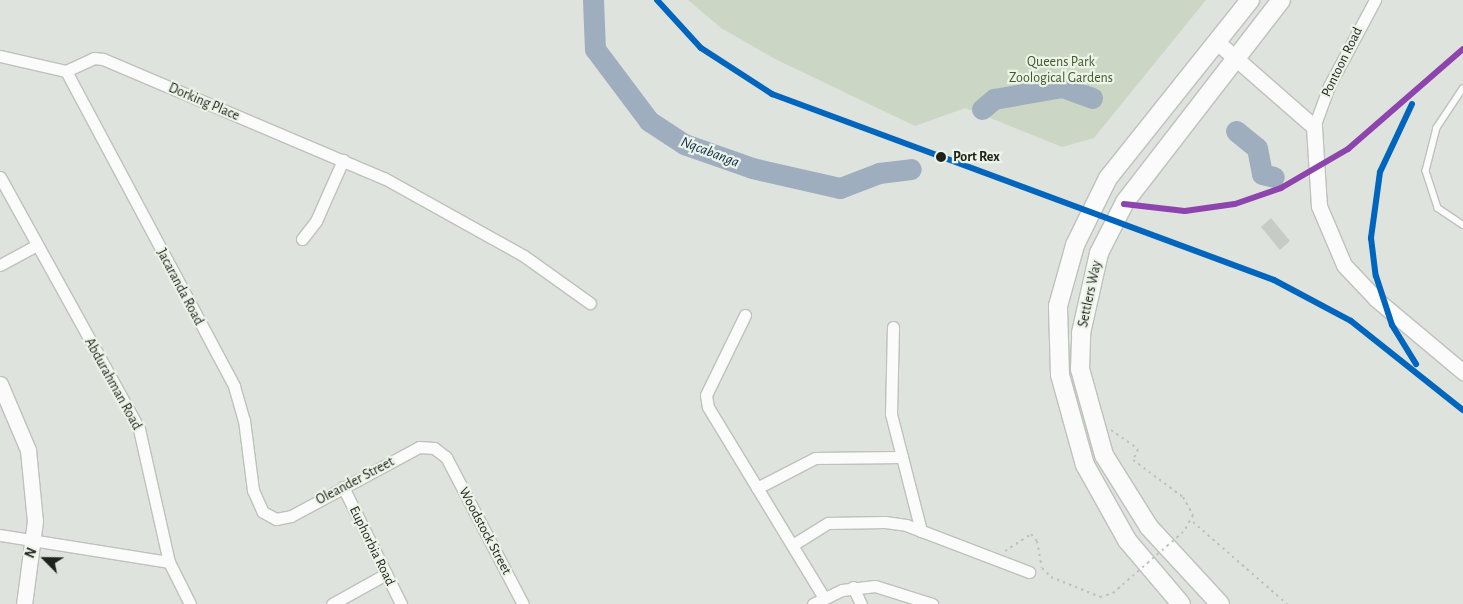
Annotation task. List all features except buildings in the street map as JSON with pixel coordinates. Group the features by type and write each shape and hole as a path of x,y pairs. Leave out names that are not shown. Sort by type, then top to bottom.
{"main road":[{"name":"Settlers Way","path":"1181,604 1127,540 1084,466 1060,375 1058,306 1064,279 1099,193 1141,134 1250,0"},
{"name":"Settlers Way","path":"1220,604 1149,527 1104,455 1080,369 1089,282 1110,230 1162,150 1281,0"}],"street":[{"name":"Pontoon Road","path":"1375,0 1329,86 1314,127 1316,188 1328,236 1353,277 1463,371"},
{"path":"1217,42 1236,56 1314,127"},
{"path":"0,56 66,71"},
{"name":"Dorking Place","path":"66,71 94,58 103,59 342,160 404,188 517,252 590,302"},
{"name":"Jacaranda Road","path":"66,71 234,386 244,420 253,490 263,512"},
{"path":"302,239 316,221 342,160"},
{"name":"Abdurahman Road","path":"0,177 139,428 170,562 190,604"},
{"path":"0,265 37,245"},
{"path":"745,315 706,395 713,422 794,544 824,598"},
{"path":"894,327 891,414 921,531"},
{"path":"0,384 28,450 34,541 24,604"},
{"name":"Oleander Street","path":"263,512 276,519 291,516 419,447 440,450 446,458"},
{"path":"757,488 814,458 902,457"},
{"name":"Woodstock Street","path":"446,458 523,604"},
{"name":"Euphorbia Road","path":"343,487 401,604"},
{"path":"794,544 828,523 884,522 921,531 1029,572"},
{"path":"0,536 170,562"},
{"path":"332,604 386,574"},
{"path":"853,587 861,604"},
{"path":"813,604 853,587 882,587 932,604"}],"lane":[{"path":"1463,89 1437,128 1426,170 1438,208 1463,225"}],"path":[{"path":"1109,428 1138,449 1133,460 1183,497 1193,522 1287,604"},
{"path":"996,560 1016,540 1031,534 1037,541 1042,568 1052,577 1100,597 1113,593 1193,522"}],"green space":[{"name":"Queens Park Zoological Gardens","path":"688,0 1206,0 1094,138 1062,147 965,108 915,126 775,59 721,28"}],"waterway":[{"name":"Nqcabanga","path":"593,0 595,49 649,121 684,144 752,168 840,188 879,173 911,169"},
{"name":"Nqcabanga","path":"982,109 994,99 1062,87 1092,98"},
{"name":"Nqcabanga","path":"1236,131 1257,148 1262,174 1274,177"}],"transit line":[{"path":"657,0 701,48 772,94 1274,280 1351,321 1463,410"},
{"path":"1124,204 1185,211 1235,204 1281,188 1348,149 1463,49"},
{"path":"1412,104 1380,172 1371,238 1376,276 1392,325 1416,364"}],"place":[{"name":"Port Rex","path":"941,157"}]}
